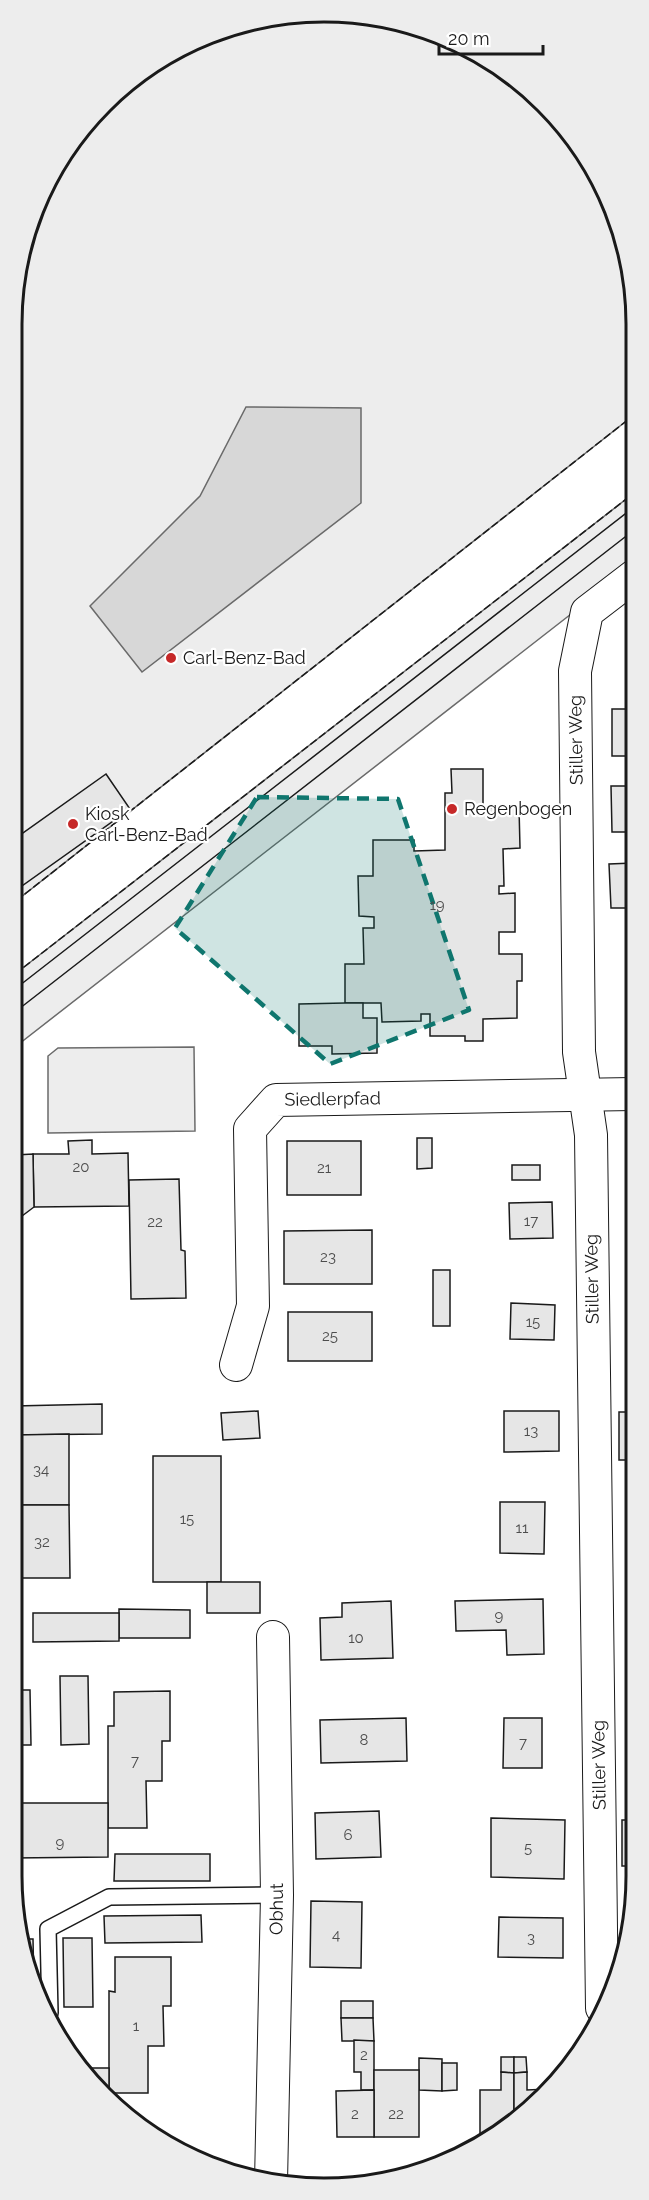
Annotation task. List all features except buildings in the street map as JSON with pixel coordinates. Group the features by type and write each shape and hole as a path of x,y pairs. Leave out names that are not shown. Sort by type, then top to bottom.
{"street":[{"name":"Stiller Weg","path":"602,1995 591,1135 579,1052 575,670 587,612 626,582"},
{"name":"Siedlerpfad","path":"236,1365 253,1306 250,1129 276,1100 626,1094"},
{"name":"Obhut","path":"272,2173 277,1895 273,1637"}],"lane":[{"path":"50,2000 48,1929 109,1897 277,1895"}],"highlighted area":[{"path":"257,797 398,799 469,1010 330,1064 175,928"}],"shaded area":[{"name":"Carl-Benz-Bad","path":"305,23 364,25 403,33 440,45 492,73 524,97 552,125 576,157 604,209 616,246 624,285 626,421 22,896 22,324 25,285 33,246 45,209 63,173 97,125 125,97 157,73 209,45 266,28"},
{"path":"246,407 361,408 361,503 142,672 90,606 200,496"},
{"path":"626,499 626,571 22,1042 22,969"},
{"path":"194,1047 195,1131 48,1133 48,1056 58,1048"}],"tram line":[{"path":"22,984 626,513"},
{"path":"22,1007 626,536"}],"fence":[{"path":"22,896 626,421"},
{"path":"22,969 626,499"}],"place":[{"name":"Carl-Benz-Bad","path":"171,658"},
{"name":"Regenbogen","path":"452,809"},
{"name":"Kiosk Carl-Benz-Bad","path":"73,824"}]}
